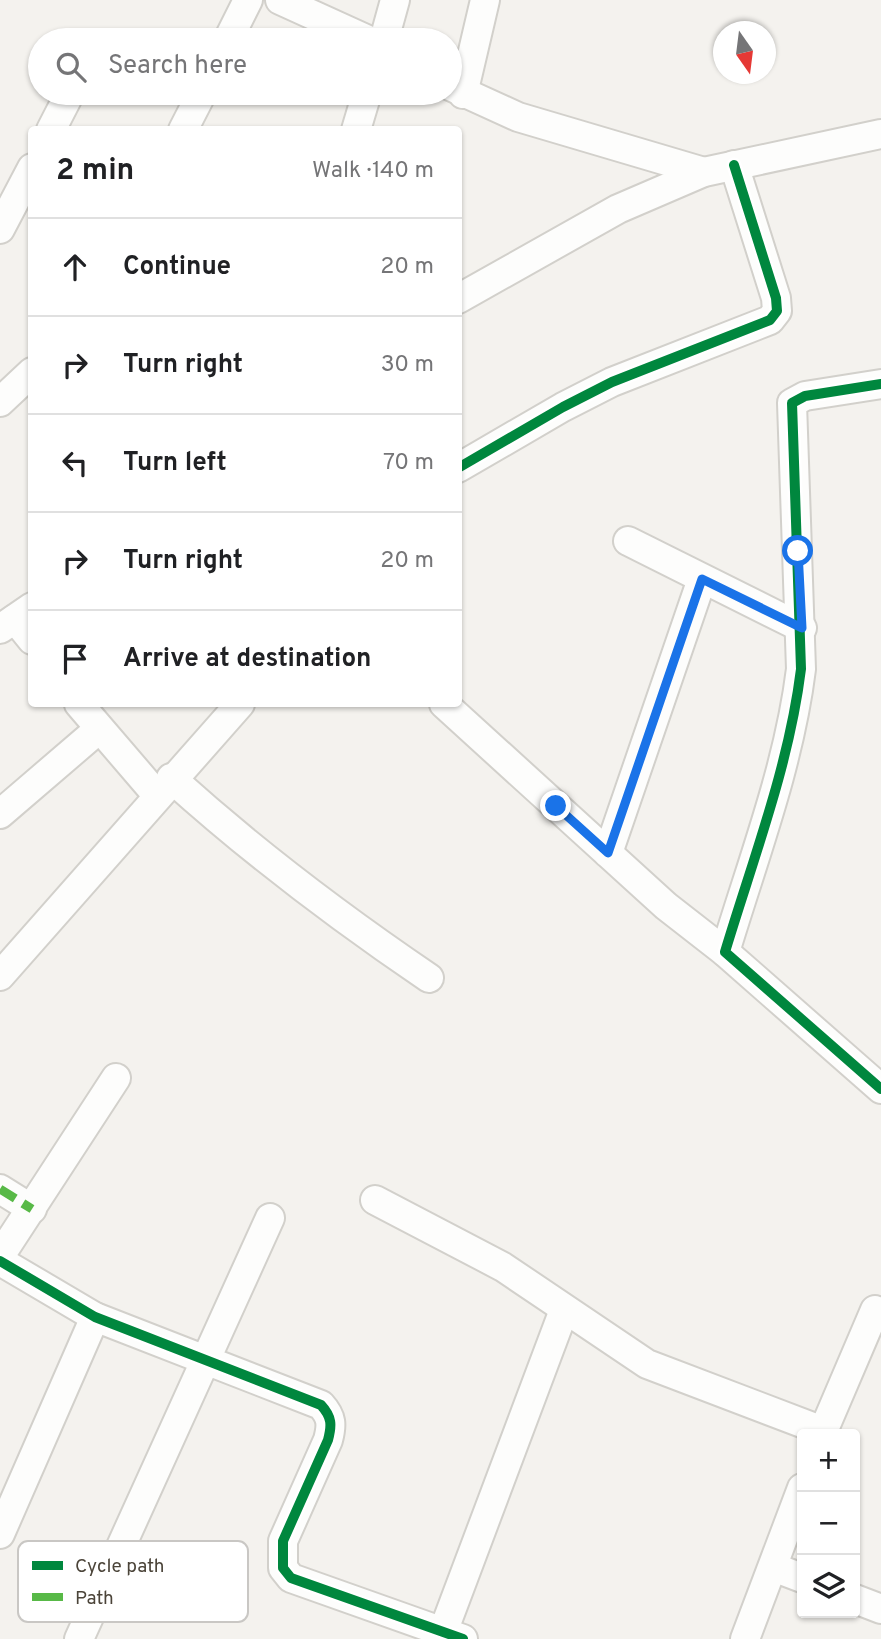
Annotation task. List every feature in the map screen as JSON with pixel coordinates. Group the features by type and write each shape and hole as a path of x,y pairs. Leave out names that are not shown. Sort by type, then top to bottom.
{"street":[{"path":"234,28 248,0"},
{"path":"280,0 342,28"},
{"path":"387,28 395,0"},
{"path":"462,77 477,43 485,0"},
{"path":"462,93 518,117 582,138 704,172"},
{"path":"53,126 64,105"},
{"path":"185,126 196,105"},
{"path":"357,126 363,105"},
{"path":"462,297 618,209 704,172 881,134"},
{"path":"462,466 600,388 770,320 777,312 776,298 734,165"},
{"path":"0,229 28,176"},
{"path":"725,952 786,752 797,706 802,628 792,403 805,396 881,384"},
{"path":"628,541 802,628"},
{"path":"608,853 702,579"},
{"path":"81,707 99,729 164,787 229,830 364,934 429,978"},
{"path":"0,976 237,707"},
{"path":"447,707 666,906 725,952 881,1089"},
{"path":"0,814 99,729"},
{"path":"116,1078 0,1259 94,1317 321,1405 329,1413 332,1425 328,1440 283,1541 283,1568 290,1578 453,1635 564,1310"},
{"path":"0,1189 32,1209"},
{"path":"375,1200 503,1267 647,1364 813,1429"},
{"path":"123,1541 270,1218"},
{"path":"825,1429 875,1310"},
{"path":"0,1534 94,1317"},
{"path":"746,1639 801,1492"},
{"path":"773,1567 797,1576"},
{"path":"860,1600 881,1609"},
{"path":"79,1639 87,1622"}],"marked path":[{"path":"0,1189 32,1209"}],"cycle path":[{"path":"462,466 612,382 770,320 777,311 776,298 734,165"},
{"path":"881,384 805,396 792,403 801,669 779,777 725,952 881,1089"},
{"path":"0,1261 95,1317 321,1405 329,1417 328,1440 283,1541 283,1568 291,1578 463,1639"}],"route":[{"path":"556,806 608,853 702,579 802,628 798,551"}]}
